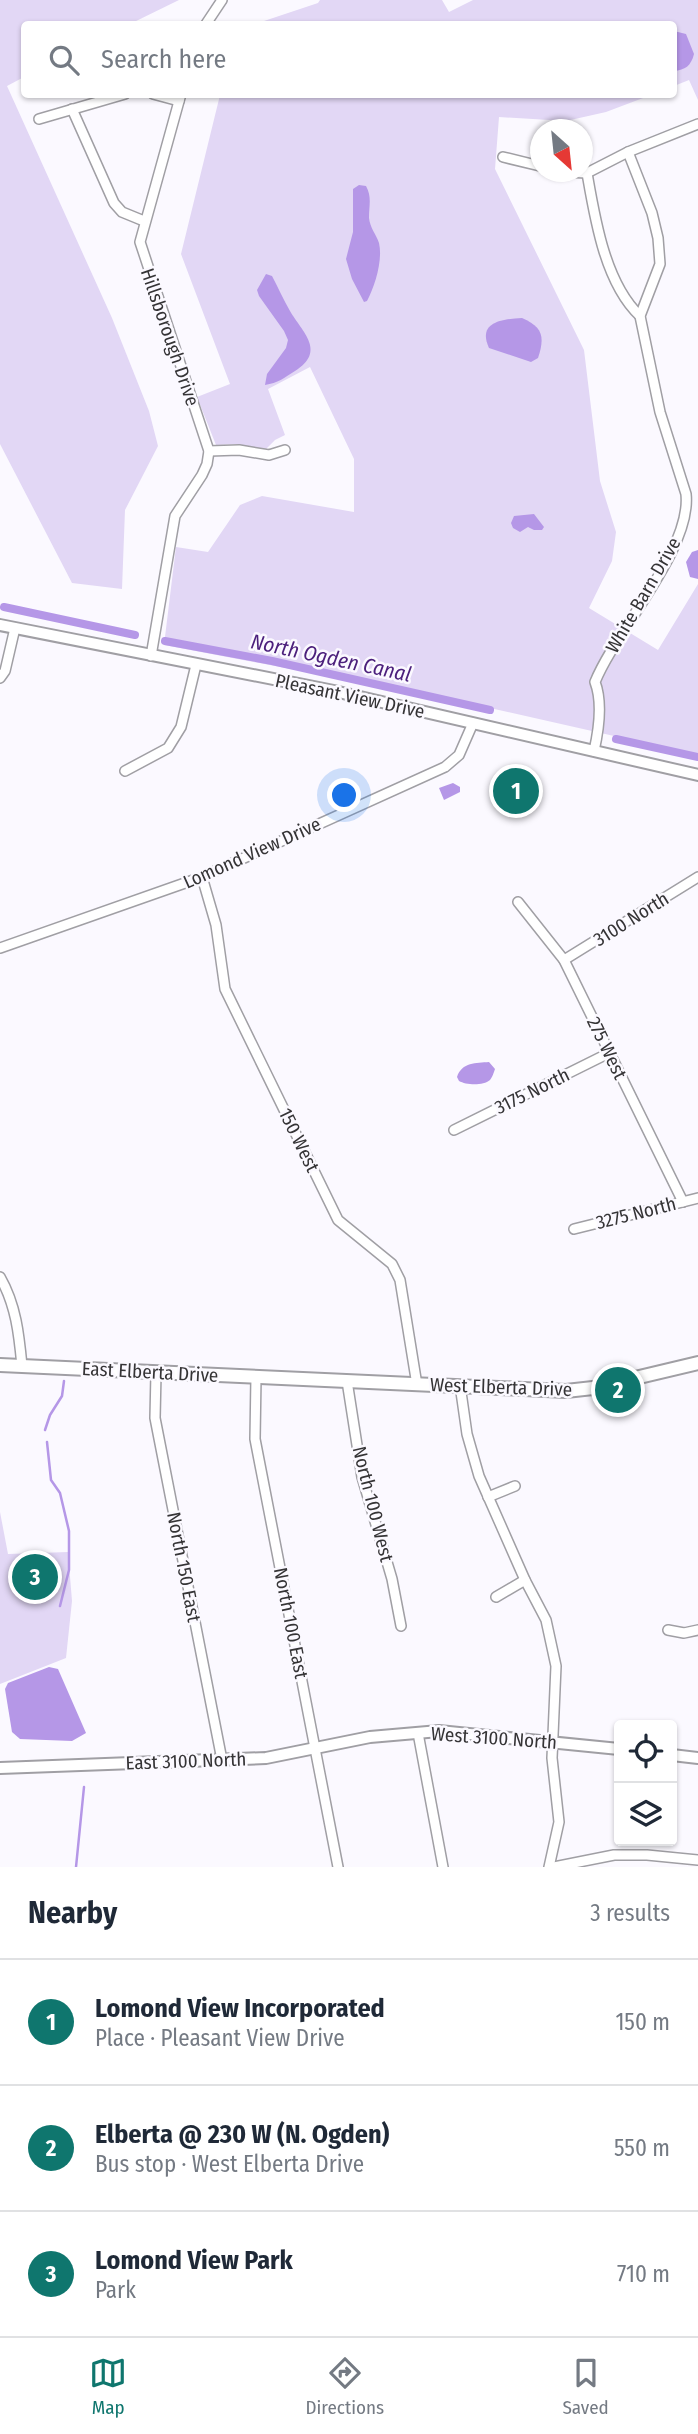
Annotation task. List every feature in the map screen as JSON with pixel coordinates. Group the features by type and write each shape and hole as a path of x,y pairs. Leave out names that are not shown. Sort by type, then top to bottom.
{"main road":[{"name":"West Elberta Drive","path":"300,1379 566,1391 593,1388 698,1363"},
{"name":"East Elberta Drive","path":"0,1365 300,1379"}],"street":[{"path":"208,21 222,0"},
{"path":"39,118 111,98"},
{"name":"Hillsborough Drive","path":"180,98 140,242 209,451"},
{"path":"72,109 114,203 122,212 144,221"},
{"path":"593,170 628,152 698,124"},
{"path":"628,152 652,213 660,264 640,316"},
{"path":"503,158 530,164"},
{"name":"White Barn Drive","path":"589,182 599,239 627,304 640,316 660,412 686,494 687,506 679,536 637,613 608,655 595,682 599,723 594,751"},
{"path":"151,656 175,516 202,475 209,451 239,450 269,456 285,450"},
{"name":"Pleasant View Drive","path":"0,625 334,691 698,775"},
{"path":"0,678 5,671 15,628"},
{"path":"125,771 168,748 181,727 196,665"},
{"name":"Lomond View Drive","path":"0,948 201,877 445,767 459,755 473,723"},
{"name":"150 West","path":"201,877 216,925 225,989 338,1220 392,1264 400,1280 417,1385"},
{"name":"3100 North","path":"564,960 698,877"},
{"name":"275 West","path":"518,902 564,960 683,1202"},
{"name":"3175 North","path":"454,1130 609,1053"},
{"name":"3275 North","path":"574,1228 698,1198"},
{"path":"0,1277 13,1305 19,1331 22,1366"},
{"name":"North 150 East","path":"156,1373 155,1418 222,1760"},
{"name":"North 100 East","path":"256,1377 255,1439 338,1867"},
{"name":"North 100 West","path":"347,1381 362,1476 392,1578 401,1626"},
{"path":"460,1385 467,1434 480,1476 525,1580 546,1620 556,1666 552,1758 559,1822 552,1867 614,1855 698,1860"},
{"path":"488,1497 514,1486"},
{"path":"496,1597 525,1580"},
{"path":"668,1629 684,1633 698,1630"},
{"name":"West 3100 North","path":"370,1737 439,1731 614,1748"},
{"path":"418,1733 443,1867"},
{"name":"East 3100 North","path":"0,1768 266,1758 370,1737"},
{"path":"677,1756 698,1758"}],"shaded area":[{"path":"0,0 179,0 136,21 21,21 21,79 7,86 112,318 149,411 158,446 125,510 122,589 72,583 0,444"},
{"path":"320,0 442,0 449,12 473,0 698,0 698,100 689,80 677,85 677,21 264,21 318,3"},
{"path":"677,32 686,34 694,54 687,67 677,71"},
{"path":"219,98 643,98 606,112 575,119 499,117 495,169 584,350 600,481 616,532 612,561 589,608 658,650 698,584 698,755 459,701 164,645 176,547 208,552 240,505 262,496 354,512 354,459 310,367 268,389 285,435 265,450 235,444 216,445 197,397 230,384 181,254"},
{"path":"359,185 366,186 368,190 369,218 380,250 375,281 367,301 364,302 352,279 346,259 353,232 353,189"},
{"path":"266,274 272,276 311,349 304,364 281,380 265,385 267,374 286,348 288,340 257,290"},
{"path":"522,318 538,329 542,338 538,358 531,362 489,348 486,339 486,332 494,324 507,319"},
{"path":"534,514 544,527 542,530 528,527 520,532 513,528 511,523 514,516"},
{"path":"698,550 698,579 690,577 686,562 692,552"},
{"path":"453,783 460,787 460,792 444,800 439,788"},
{"path":"489,1062 495,1069 490,1080 475,1084 459,1081 457,1077 462,1068 474,1063"},
{"path":"0,1512 8,1554 68,1552 72,1601 66,1658 0,1684"},
{"path":"49,1667 58,1669 86,1733 72,1741 20,1739 12,1732 5,1689 8,1683"}],"waterway":[{"name":"North Ogden Canal","path":"4,607 135,635"},
{"name":"North Ogden Canal","path":"165,641 272,661 490,710"},
{"name":"North Ogden Canal","path":"616,739 698,757"},
{"path":"45,1430 50,1415 62,1396 64,1381"},
{"path":"47,1442 51,1480 60,1493 69,1531 69,1570 60,1606"},
{"path":"76,1867 84,1787"}],"place":[{"name":"Lomond View Incorporated","path":"516,791"},
{"name":"Elberta @ 230 W (N. Ogden)","path":"618,1390"},
{"name":"Lomond View Park","path":"35,1577"}]}
